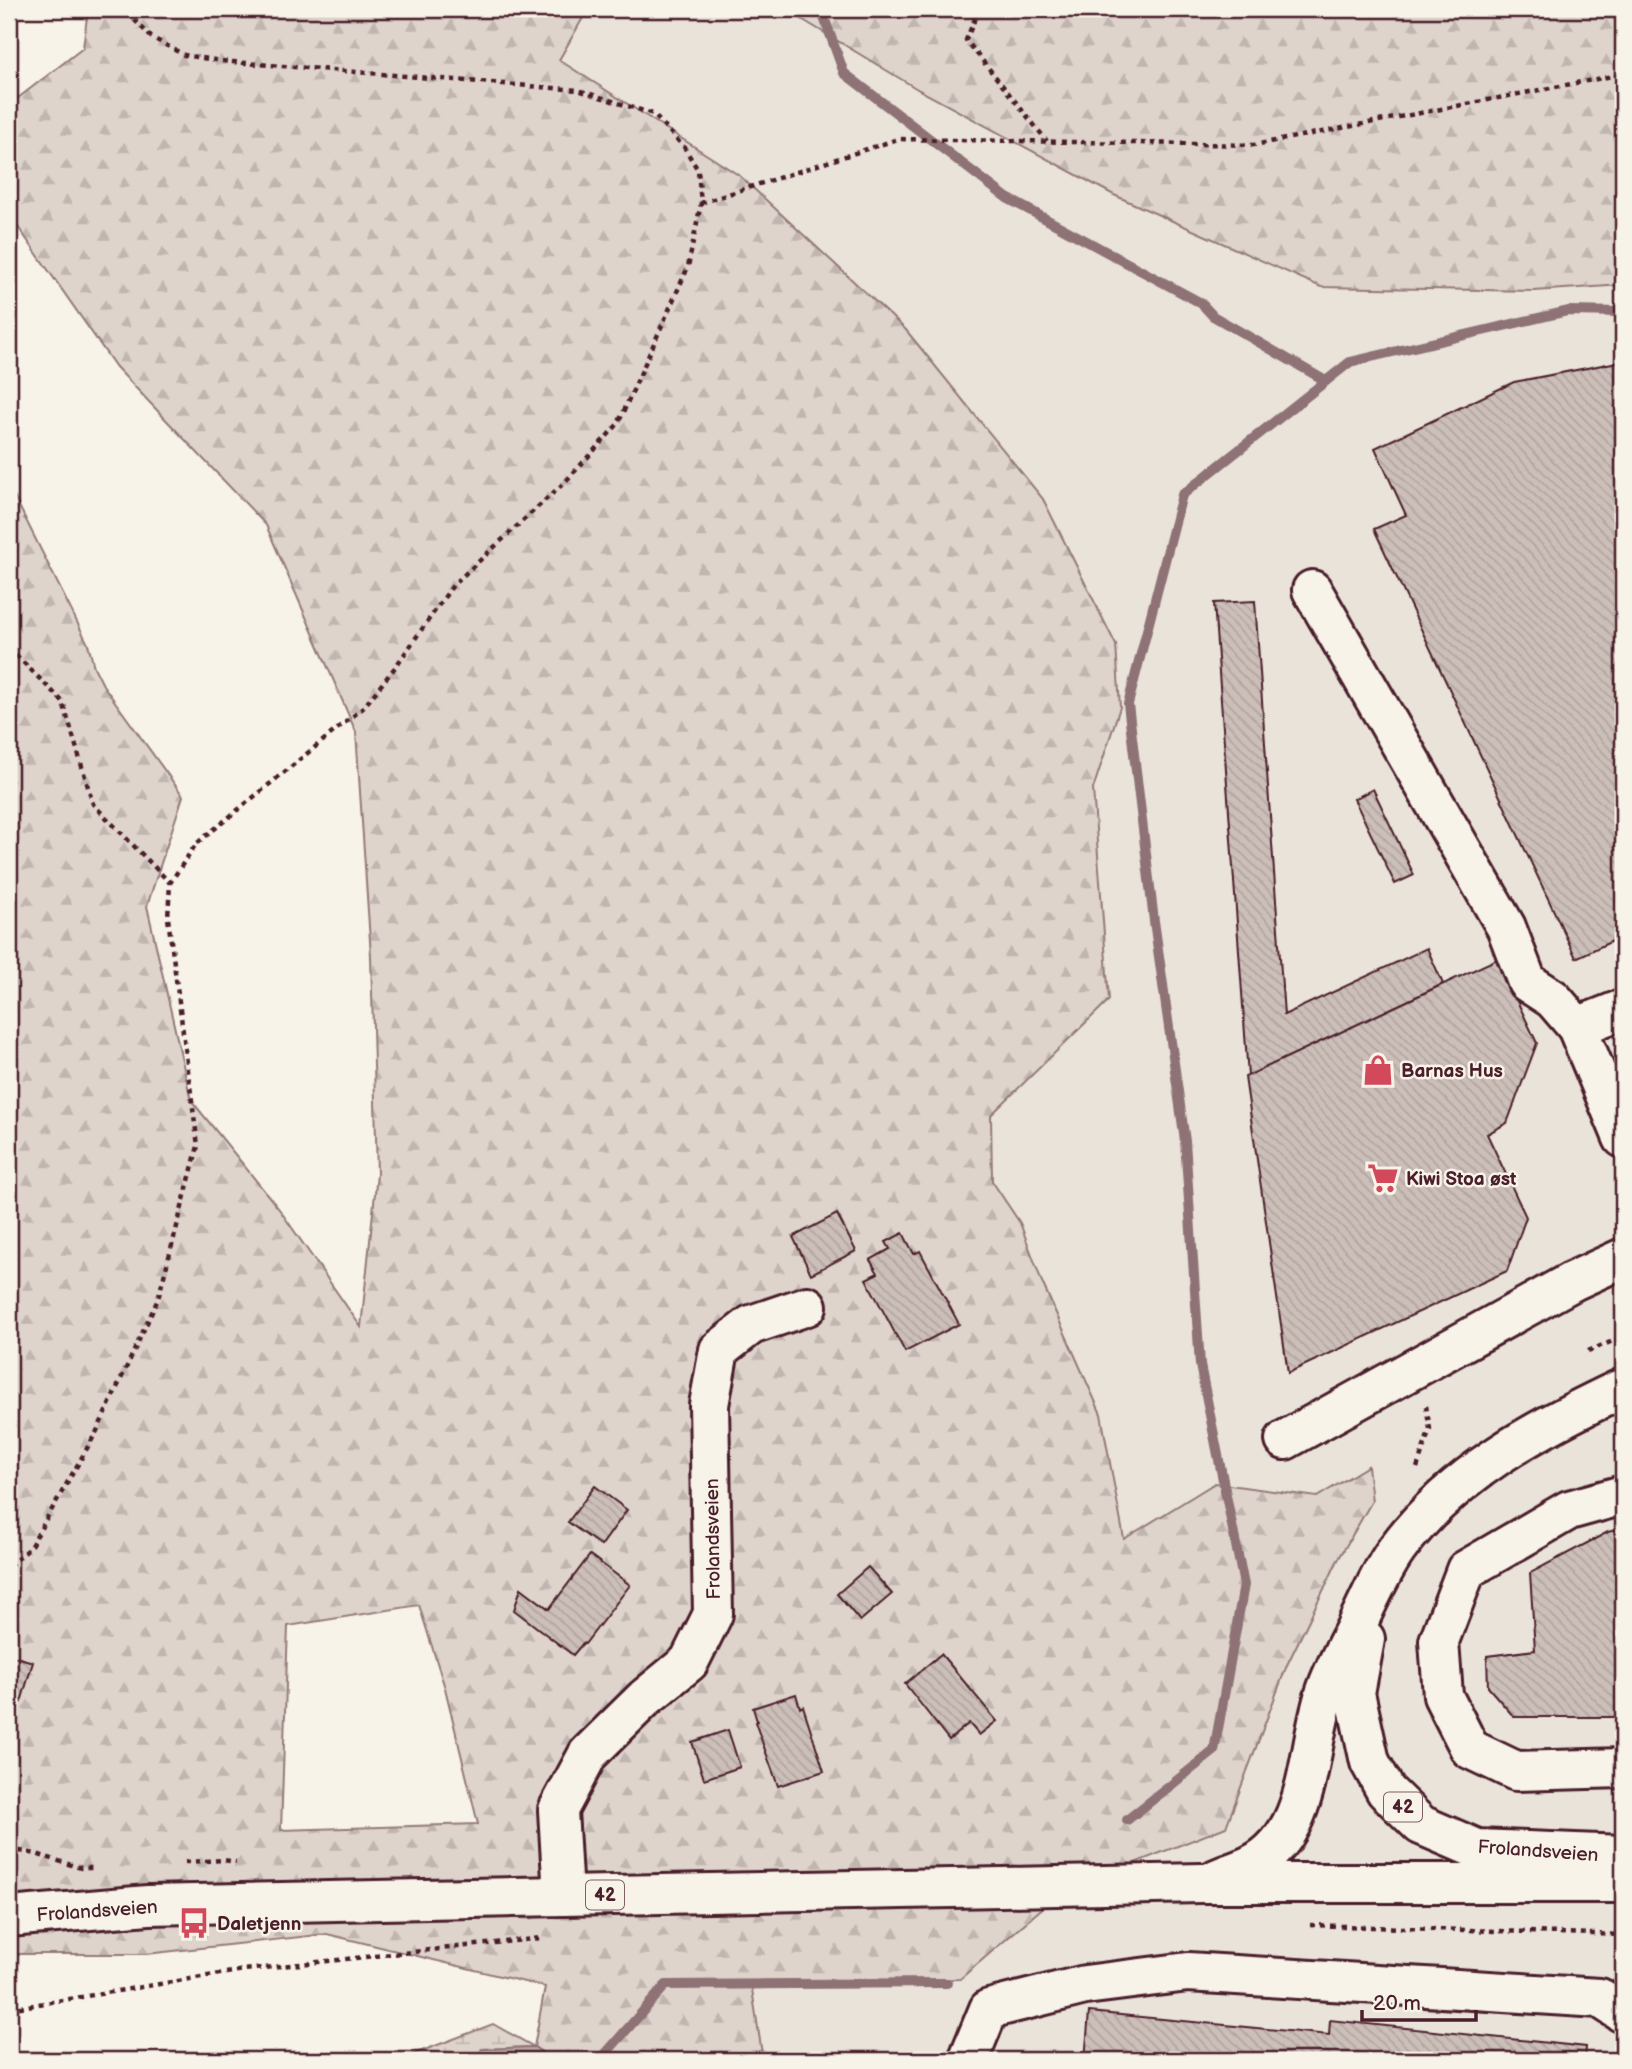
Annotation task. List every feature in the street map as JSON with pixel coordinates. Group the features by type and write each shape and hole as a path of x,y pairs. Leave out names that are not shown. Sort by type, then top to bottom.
{"main road":[{"path":"1312,590 1506,927 1527,982 1553,999 1577,1027 1623,1138"},
{"path":"1577,1027 1623,1009"},
{"path":"1285,1440 1573,1281 1623,1258"},
{"name":"Frolandsveien","path":"563,1896 558,1811 588,1754 645,1698 689,1662 713,1614 709,1405 719,1350 751,1325 807,1306"},
{"name":"Frolandsveien","path":"1202,1883 1253,1864 1280,1842 1292,1825 1325,1692 1374,1589 1395,1552 1415,1527 1461,1480 1485,1463 1566,1415 1623,1388"},
{"path":"1623,1495 1569,1510 1466,1570 1439,1641 1443,1696 1470,1749 1516,1771 1623,1768"},
{"name":"Frolandsveien","path":"1374,1589 1355,1693 1370,1762 1386,1791 1421,1825 1477,1849 1623,1855"},
{"name":"Frolandsveien","path":"9,1917 148,1905 563,1896 1202,1883 1623,1883"},
{"path":"968,2060 989,2009 1085,1985 1188,1972 1600,1998 1623,2013"}],"path":[{"path":"9,1566 29,1549 97,1431 158,1298 198,1146 168,918 170,883 195,844 363,708 453,585 566,481 618,424 688,267 701,203 698,170 684,147 653,114 578,90 234,62 184,55 151,37 124,9"},
{"path":"979,9 967,40 1048,142"},
{"path":"701,203 898,139 1254,145 1623,74"},
{"path":"9,648 63,702 93,804 170,883"},
{"path":"1588,1351 1623,1337"},
{"path":"1414,1475 1430,1429 1420,1366"},
{"path":"1305,1924 1623,1935"},
{"path":"9,2009 244,1970 545,1937"}],"shaded area":[{"path":"588,9 785,9 919,90 1114,195 1321,287 1534,291 1623,285 1623,2060 763,2060 751,1983 960,1979 1061,1892 1226,1827 1287,1665 1338,1560 1372,1501 1368,1466 1317,1497 1215,1483 1124,1539 1101,1414 1042,1282 1020,1223 992,1181 991,1115 1109,1000 1093,789 1120,707 1043,499 906,330 740,176 559,60"}],"green space":[{"path":"88,9 588,9 559,60 740,176 906,330 1043,499 1116,645 1120,707 1093,789 1109,1000 991,1115 992,1181 1020,1223 1042,1282 1101,1414 1124,1539 1215,1483 1317,1497 1368,1466 1372,1501 1338,1560 1287,1665 1226,1827 1061,1892 960,1979 751,1983 763,2060 554,2060 534,2047 545,1987 327,1934 146,1954 9,1954 9,486 88,644 94,667 103,685 183,796 147,906 191,1100 279,1209 361,1327 377,1174 371,956 356,732 266,525 116,367 9,214 9,105 83,48","holes":["419,1605 445,1688 478,1824 281,1830 288,1626"]},
{"path":"785,9 1623,9 1623,285 1534,291 1321,287 1114,195 919,90"},
{"path":"493,2024 534,2047 483,2049 470,2060 398,2060"}],"water":[{"path":"534,2047 554,2060 470,2060 483,2049"}],"building":[{"path":"1623,361 1623,936 1576,958 1374,529 1406,515 1375,448 1514,382"},
{"path":"1255,601 1284,1015 1427,948 1443,984 1248,1076 1214,603"},
{"path":"1373,789 1414,875 1395,884 1354,799"},
{"path":"1497,959 1537,1043 1507,1123 1487,1134 1526,1217 1507,1271 1288,1373 1245,1077"},
{"path":"837,1214 856,1251 811,1274 793,1237"},
{"path":"903,1233 914,1254 920,1251 959,1324 905,1352 866,1279 878,1273 870,1260 890,1249 886,1242"},
{"path":"595,1486 627,1510 601,1546 568,1522"},
{"path":"1623,1528 1623,1717 1514,1717 1488,1687 1487,1656 1535,1650 1530,1573 1608,1532"},
{"path":"590,1555 630,1585 585,1644 573,1655 514,1610 521,1588 549,1609"},
{"path":"868,1567 892,1594 860,1621 837,1594"},
{"path":"941,1654 997,1721 979,1735 969,1723 949,1740 905,1684"},
{"path":"9,1655 33,1662 21,1702 9,1699"},
{"path":"796,1694 800,1708 803,1706 824,1771 778,1786 755,1722 757,1721 753,1708"},
{"path":"728,1730 740,1767 704,1779 692,1742"},
{"path":"1089,2012 1329,2035 1330,2020 1586,2047 1585,2060 1085,2060"}],"waterway":[{"path":"821,9 844,73 1007,198 1201,303 1213,316 1326,381"},
{"path":"1127,1820 1214,1751 1244,1585 1200,1365 1185,1141 1154,921 1128,704 1182,495 1350,362 1568,311 1623,312"},
{"path":"600,2060 666,1985 947,1983"}],"place":[{"name":"Barnas Hus","path":"1378,1070"},
{"name":"Kiwi Stoa øst","path":"1383,1178"},
{"name":"Daletjenn","path":"194,1923"}]}
